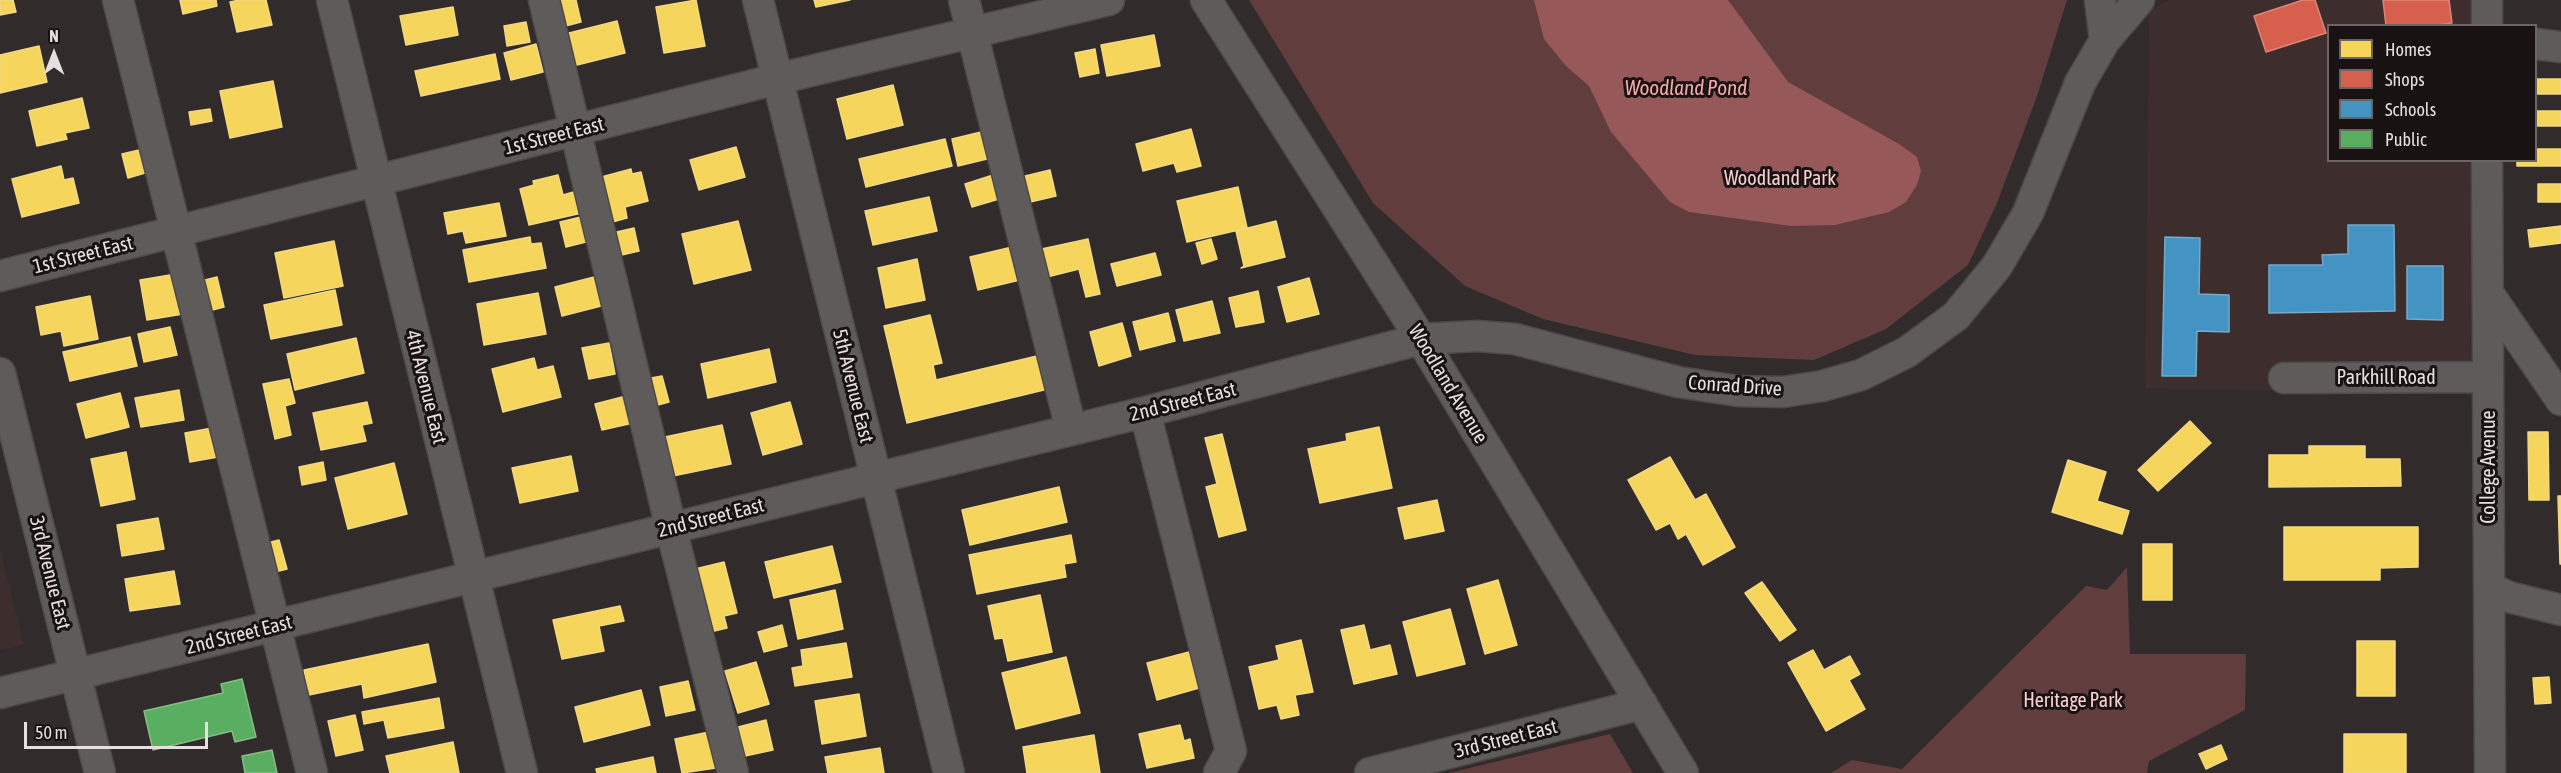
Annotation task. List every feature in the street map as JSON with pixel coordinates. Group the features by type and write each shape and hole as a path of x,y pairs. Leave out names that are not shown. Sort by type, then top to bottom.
{"street":[{"path":"118,0 312,773"},
{"name":"4th Avenue East","path":"333,0 472,578 522,773"},
{"path":"544,0 671,528 733,773"},
{"name":"5th Avenue East","path":"758,0 949,773"},
{"path":"964,0 1071,429"},
{"name":"1st Street East","path":"0,276 777,79 1109,0"},
{"name":"Woodland Avenue","path":"1206,0 1421,339 1683,773"},
{"path":"2100,0 2104,40"},
{"name":"Conrad Drive","path":"1421,339 1478,336 1515,339 1678,382 1738,391 1783,392 1822,386 1861,375 1907,352 1956,316 1997,266 2028,213 2080,83 2104,40 2139,0"},
{"path":"2487,0 2487,24"},
{"path":"2537,44 2561,47"},
{"name":"College Avenue","path":"2487,162 2490,773"},
{"path":"2488,294 2561,400"},
{"name":"2nd Street East","path":"0,693 1145,412 1421,339"},
{"name":"3rd Avenue East","path":"0,373 100,773"},
{"name":"Parkhill Road","path":"2284,378 2488,377"},
{"path":"1145,412 1231,751 1219,773"},
{"path":"2489,588 2510,597 2561,610"},
{"name":"3rd Street East","path":"1372,773 1642,705"}],"shaded area":[{"path":"2169,0 2502,0 2503,24 2327,24 2327,162 2472,162 2470,392 2145,389 2149,11"},
{"path":"0,549 24,644 0,650"}],"green space":[{"name":"Woodland Park","path":"1249,0 2067,0 2036,99 1997,203 1968,265 1886,329 1814,360 1695,355 1543,319 1465,286 1373,203"},
{"name":"Heritage Park","path":"2127,567 2130,654 2246,654 2245,710 2149,761 2147,773 1831,773 1852,760 1902,769 2086,586 2107,590"},
{"path":"1610,734 1633,773 1449,773"}],"water":[{"name":"Woodland Pond","path":"1534,0 1728,0 1788,82 1899,144 1917,157 1921,171 1917,185 1906,202 1889,212 1835,225 1791,226 1689,212 1670,202 1611,132 1589,86 1566,66 1544,39"}],"building: Homes":[{"path":"0,0 13,0 16,12 0,15"},
{"path":"180,0 216,0 217,6 183,14"},
{"path":"266,0 272,25 237,32 230,2"},
{"path":"554,0 576,0 581,22 554,29"},
{"path":"696,0 705,46 664,53 656,7"},
{"path":"814,0 850,0 816,7"},
{"path":"453,7 458,35 406,45 400,16"},
{"path":"617,21 625,53 573,66 565,34"},
{"path":"526,22 530,42 507,46 504,26"},
{"path":"1154,35 1160,66 1107,76 1101,45"},
{"path":"536,44 543,72 511,80 504,53"},
{"path":"39,46 47,82 0,93 0,55"},
{"path":"1095,49 1099,73 1080,77 1075,53"},
{"path":"495,54 500,79 421,96 415,71"},
{"path":"2537,79 2561,79 2561,94 2537,94"},
{"path":"273,81 282,127 230,138 220,91"},
{"path":"893,85 903,125 847,139 837,99"},
{"path":"82,98 89,128 65,133 67,139 37,146 29,111"},
{"path":"210,109 212,121 191,125 189,112"},
{"path":"2537,111 2561,111 2561,126 2537,126"},
{"path":"1191,129 1201,166 1177,172 1174,163 1143,171 1136,144"},
{"path":"981,132 987,159 958,166 952,139"},
{"path":"945,139 952,166 866,187 859,159"},
{"path":"736,147 745,177 699,190 690,160"},
{"path":"2537,149 2561,149 2561,166 2517,166 2517,162 2537,162"},
{"path":"139,150 145,173 128,178 122,154"},
{"path":"61,166 64,180 73,178 79,203 22,217 12,179"},
{"path":"631,169 632,174 641,172 648,201 625,207 627,218 609,223 594,179"},
{"path":"1050,170 1056,196 1026,203 1021,177"},
{"path":"558,175 563,195 577,191 582,213 529,225 520,189 534,185 533,181"},
{"path":"993,175 999,199 972,207 965,184"},
{"path":"2538,184 2561,184 2561,202 2538,202"},
{"path":"1238,187 1247,228 1187,242 1177,201"},
{"path":"929,197 937,231 873,245 865,211"},
{"path":"499,203 506,236 466,243 463,231 448,234 444,213"},
{"path":"585,216 590,241 566,247 560,222"},
{"path":"738,221 751,270 694,284 682,234"},
{"path":"1276,221 1285,257 1241,268 1244,266 1236,231"},
{"path":"2561,226 2561,243 2530,247 2528,230"},
{"path":"634,228 639,251 613,257 608,234"},
{"path":"530,237 531,244 541,243 546,268 469,282 463,250"},
{"path":"1088,239 1100,294 1086,297 1079,269 1043,278 1037,250"},
{"path":"1211,239 1217,259 1202,264 1196,243"},
{"path":"334,241 343,286 284,298 275,253"},
{"path":"1012,247 1020,280 978,290 970,257"},
{"path":"1155,253 1161,275 1117,286 1111,264"},
{"path":"917,259 925,300 886,308 878,268"},
{"path":"176,274 183,314 147,320 140,280"},
{"path":"598,276 605,305 562,316 555,287"},
{"path":"217,277 224,307 205,312 197,282"},
{"path":"1309,278 1319,314 1287,322 1278,287"},
{"path":"335,290 342,325 271,339 264,305"},
{"path":"1258,291 1264,322 1236,327 1229,298"},
{"path":"538,293 546,334 484,345 477,304"},
{"path":"90,296 98,339 64,346 61,331 41,335 36,307"},
{"path":"1212,301 1220,333 1184,341 1176,310"},
{"path":"1168,313 1175,341 1140,350 1133,322"},
{"path":"930,315 942,363 933,365 936,380 1041,355 1048,389 907,423 884,326"},
{"path":"1122,323 1131,356 1099,366 1090,332"},
{"path":"170,327 177,355 144,362 138,334"},
{"path":"130,337 137,366 70,381 63,352"},
{"path":"356,338 364,373 295,390 287,354"},
{"path":"609,343 615,374 589,379 582,348"},
{"path":"769,349 776,382 708,398 701,364"},
{"path":"534,358 537,370 553,366 561,397 503,412 492,369"},
{"path":"662,376 669,402 658,405 651,378"},
{"path":"289,379 295,403 285,406 291,435 275,439 263,384"},
{"path":"179,390 184,420 141,427 135,398"},
{"path":"120,393 129,427 86,438 77,404"},
{"path":"626,396 633,423 602,430 595,404"},
{"path":"367,402 372,423 362,425 366,441 321,450 313,413"},
{"path":"790,402 802,444 763,455 751,413"},
{"path":"2190,421 2211,443 2158,491 2138,470"},
{"path":"722,425 731,464 668,477 660,438"},
{"path":"1379,427 1392,488 1320,503 1308,449 1347,441 1346,434"},
{"path":"212,428 218,457 190,462 185,433"},
{"path":"2528,432 2548,432 2549,500 2529,500"},
{"path":"1222,434 1246,530 1219,537 1206,487 1217,484 1205,438"},
{"path":"2309,446 2365,446 2365,459 2400,459 2401,486 2269,487 2269,455 2309,455"},
{"path":"126,452 135,499 101,506 91,459"},
{"path":"571,456 578,491 520,503 512,468"},
{"path":"1670,457 1695,500 1706,494 1735,547 1703,565 1686,534 1678,539 1670,523 1656,530 1628,480"},
{"path":"2068,460 2106,472 2097,501 2129,511 2122,534 2052,512"},
{"path":"323,462 326,480 302,485 299,467"},
{"path":"394,463 407,514 348,529 335,478"},
{"path":"1059,487 1067,522 970,545 962,510"},
{"path":"2558,496 2561,496 2561,564 2560,564"},
{"path":"1437,500 1444,531 1405,539 1398,508"},
{"path":"158,518 164,549 122,556 117,525"},
{"path":"2284,527 2418,527 2418,567 2380,568 2380,580 2284,580"},
{"path":"1071,535 1076,562 1064,564 1066,577 977,594 969,555"},
{"path":"279,540 287,569 271,573 263,544"},
{"path":"2143,544 2172,544 2172,600 2143,600"},
{"path":"832,546 841,582 774,598 765,562"},
{"path":"724,562 737,613 724,616 727,628 710,632 695,569"},
{"path":"174,571 180,604 130,611 125,579"},
{"path":"1498,580 1517,645 1485,654 1467,589"},
{"path":"1762,582 1796,630 1780,641 1745,593"},
{"path":"835,590 843,629 798,639 790,600"},
{"path":"1040,595 1052,652 1008,661 1003,638 995,639 988,606"},
{"path":"620,606 624,621 599,626 604,651 562,659 553,620"},
{"path":"1450,609 1465,664 1417,676 1403,622"},
{"path":"782,625 787,646 764,652 758,632"},
{"path":"1364,625 1370,650 1390,645 1397,674 1354,684 1341,630"},
{"path":"1301,640 1313,692 1295,695 1299,715 1281,719 1277,705 1259,709 1249,667 1279,660 1276,646"},
{"path":"2357,641 2395,641 2395,696 2357,696"},
{"path":"846,643 852,677 795,686 792,668 803,666 801,650"},
{"path":"428,644 436,682 364,698 362,684 309,695 304,670"},
{"path":"1813,650 1824,670 1850,656 1860,674 1849,680 1865,709 1826,731 1788,663"},
{"path":"1189,652 1199,688 1157,700 1147,663"},
{"path":"1066,657 1080,713 1016,729 1002,673"},
{"path":"756,662 769,704 738,713 725,671"},
{"path":"2549,677 2551,703 2535,704 2533,678"},
{"path":"688,681 695,710 666,716 660,687"},
{"path":"641,690 650,725 584,742 575,707"},
{"path":"859,694 866,736 822,744 815,701"},
{"path":"439,698 444,728 388,738 384,720 364,724 362,712"},
{"path":"355,715 363,750 336,756 328,721"},
{"path":"766,720 773,750 745,756 738,727"},
{"path":"1180,725 1184,741 1190,739 1194,758 1147,768 1139,734"},
{"path":"709,732 716,768 682,773 675,739"},
{"path":"2344,734 2406,734 2406,773 2344,773"},
{"path":"1094,735 1100,773 1027,773 1023,747"},
{"path":"453,742 459,773 390,773 386,756"},
{"path":"2221,745 2227,759 2206,769 2199,754"},
{"path":"880,748 884,773 828,773 825,757"},
{"path":"653,757 656,773 597,773 596,769"}],"building: Shops":[{"path":"2303,0 2315,0 2326,33 2266,52 2254,16"},
{"path":"2383,0 2449,0 2452,23 2386,24"}],"building: Schools":[{"path":"2348,225 2394,225 2395,311 2269,313 2269,265 2323,265 2322,255 2348,254"},
{"path":"2165,237 2200,238 2199,294 2229,295 2229,332 2197,331 2196,376 2162,376"},
{"path":"2407,266 2443,266 2443,320 2407,319"}],"building: Public":[{"path":"242,679 256,737 235,742 232,731 153,750 144,711 223,693 221,684"},
{"path":"272,750 277,773 245,773 242,756"}]}
